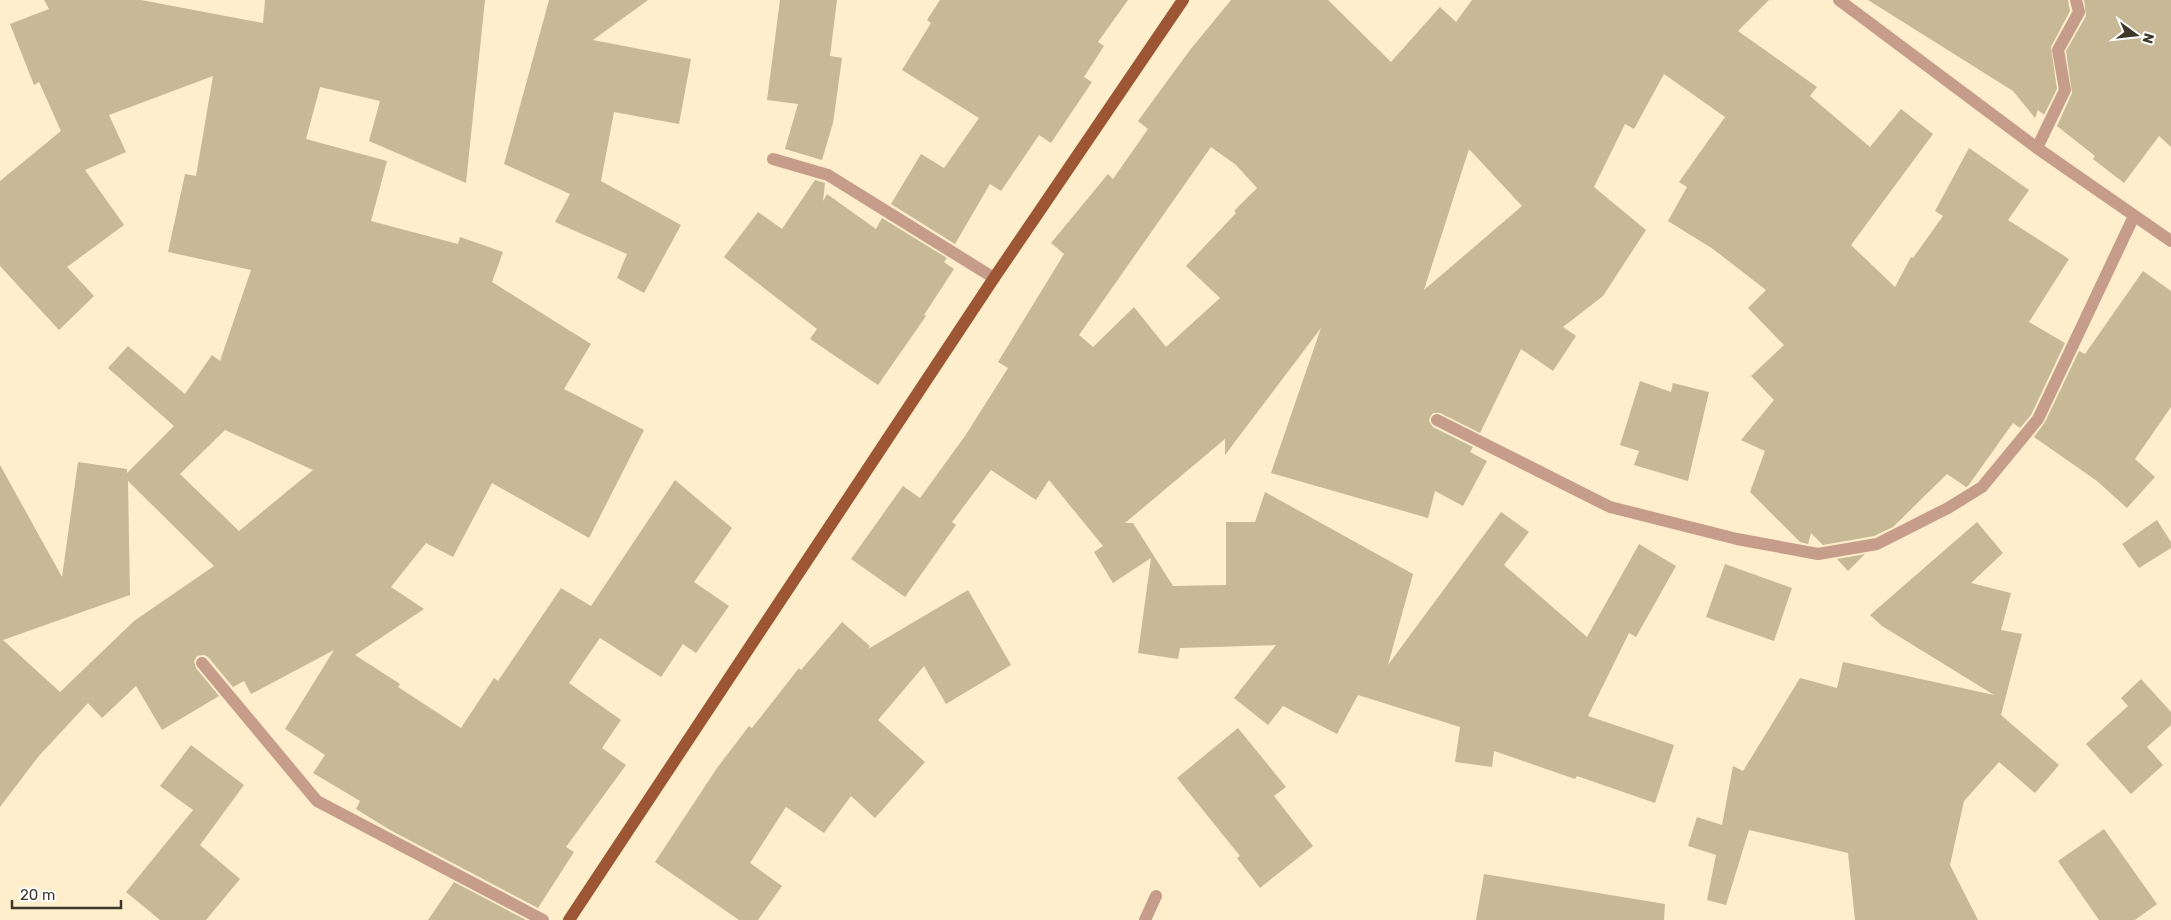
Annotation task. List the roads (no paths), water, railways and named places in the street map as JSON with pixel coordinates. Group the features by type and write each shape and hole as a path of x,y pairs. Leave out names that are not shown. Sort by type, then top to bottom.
{"main road":[{"path":"569,920 994,278 1183,0"}],"street":[{"path":"1839,0 2037,148 2171,241"},
{"path":"2037,148 2065,90 2058,50 2079,12 2076,0"},
{"path":"773,159 828,176 994,278"},
{"path":"1437,420 1610,507 1736,539 1818,554 1877,544 1948,508 1982,487 2038,419 2134,216"},
{"path":"202,663 317,801 543,920"},
{"path":"1145,920 1156,896"}]}
